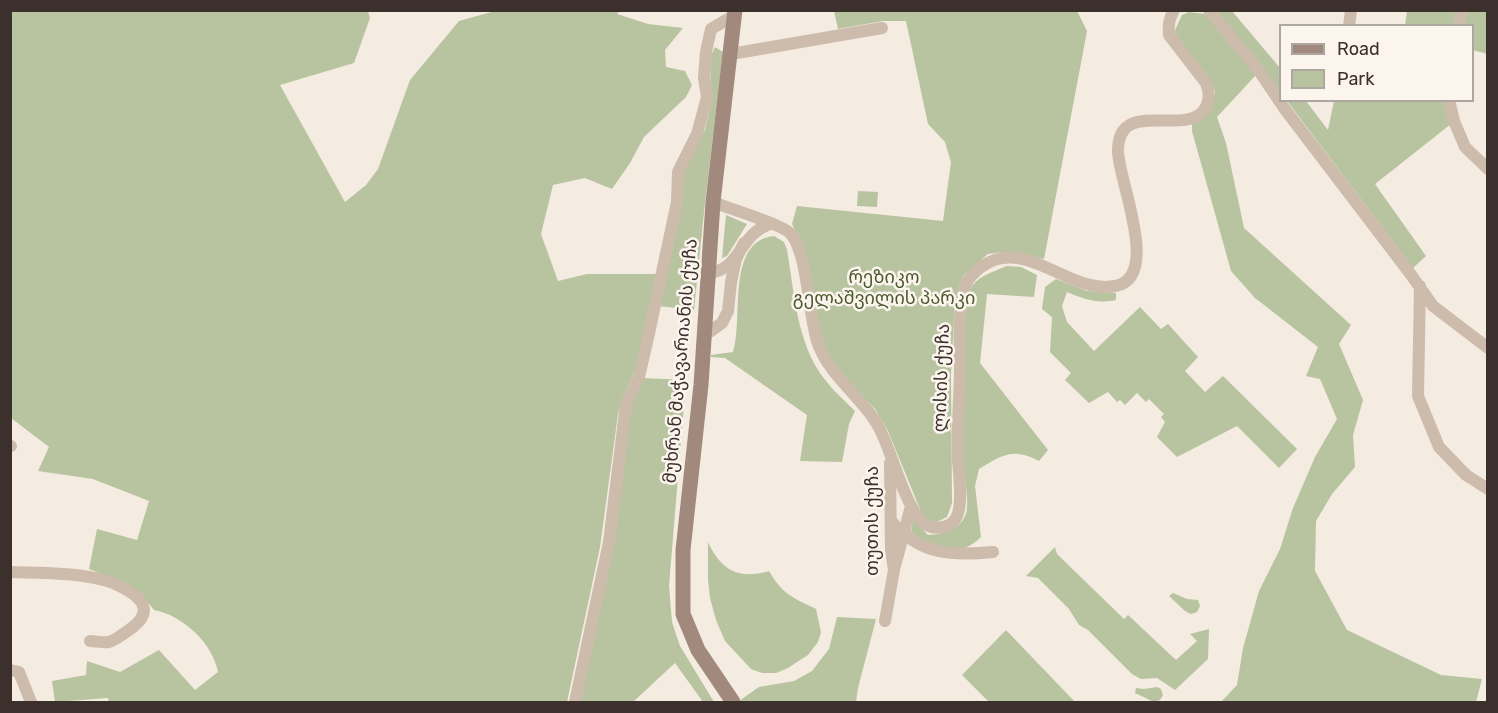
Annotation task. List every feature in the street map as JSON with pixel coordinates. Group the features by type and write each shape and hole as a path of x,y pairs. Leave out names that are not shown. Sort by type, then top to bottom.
{"main road":[{"name":"მუხრან მაჭავარიანის ქუჩა","path":"733,702 698,650 683,614 683,550 705,335 712,202 735,13"}],"street":[{"name":"ლისის ქუჩა","path":"770,224 782,226 792,234 804,267 812,322 818,344 828,365 874,418 911,506 922,523 930,527 951,525 959,512 960,332 965,286 971,276 988,263 1007,257 1043,265 1083,285 1100,287 1120,285 1135,271 1138,252 1118,155 1121,136 1127,128 1148,119 1181,122 1198,117 1209,100 1206,83 1169,35 1168,26 1174,10"},
{"path":"1209,10 1259,71 1279,101"},
{"path":"575,702 609,542 626,404 639,377 648,338 677,202 678,172 697,134 707,97 704,78 711,28 735,13"},
{"path":"731,54 882,28"},
{"path":"1280,102 1433,306 1488,348"},
{"path":"1449,102 1454,121 1465,147 1488,169"},
{"path":"712,202 770,224"},
{"path":"709,273 725,269 751,234 759,227 770,224"},
{"path":"705,335 722,323 728,311 736,259 744,243"},
{"path":"1420,286 1418,396 1439,447 1466,475 1488,489"},
{"name":"თუთის ქუჩა","path":"885,621 894,570 890,456"},
{"path":"894,570 911,506"},
{"path":"891,521 905,535 930,550 959,554 993,552"},
{"path":"10,572 83,575 111,582 142,602 145,612 141,621 116,639 108,642 90,641"},
{"path":"10,670 19,672 31,702"}],"green space":[{"path":"621,10 617,14 648,24 683,28 665,50 666,67 685,71 692,85 686,97 644,137 612,189 585,178 553,185 541,234 558,281 587,274 657,274 635,371 618,414 600,547 567,702 109,702 108,698 55,702 52,681 86,675 87,661 120,672 159,650 195,690 218,672 210,651 195,632 185,624 154,610 148,602 125,585 89,569 97,529 137,540 149,501 93,479 38,471 49,447 11,418 10,11 368,11 370,18 354,63 280,85 345,202 366,185 378,169 410,80 459,21 495,11"},
{"name":"რეზიკო გელაშვილის პარკი","path":"834,11 1077,11 1087,31 1044,259 1003,252 988,254 964,275 959,286 955,300 951,375 952,503 947,517 937,522 927,521 922,514 888,431 875,409 833,365 822,345 804,249 792,224 797,206 943,221 951,162 945,142 928,124 906,21 883,21 838,29"},
{"path":"1217,11 1232,11 1279,67 1279,90"},
{"path":"1407,11 1458,11 1456,24 1405,24"},
{"path":"1461,11 1487,11 1487,54 1474,50 1474,24 1459,24"},
{"path":"1189,12 1205,14 1256,75 1217,117 1226,143 1244,228 1351,325 1339,344 1363,400 1353,435 1355,467 1332,494 1316,521 1315,571 1347,630 1441,675 1482,679 1476,702 1221,702 1237,685 1243,648 1259,591 1280,549 1293,508 1315,457 1337,419 1320,379 1306,376 1318,347 1255,298 1231,271 1192,131 1192,124 1201,120 1213,102 1215,91 1211,81 1176,38 1175,30 1182,15"},
{"path":"715,47 723,52 694,310 658,306 682,173 705,130 711,103 710,58"},
{"path":"1288,102 1307,102 1328,130 1334,102 1446,102 1451,124 1375,184 1426,256 1413,268"},
{"path":"858,191 878,192 877,207 857,206"},
{"path":"726,215 747,224 727,256 722,258"},
{"path":"774,236 784,242 787,250 800,327 811,356 826,381 855,411 849,424 842,462 800,461 807,415 725,358 711,357 711,355 733,352 742,266 748,252 759,241"},
{"path":"1007,266 1021,267 1037,275 1034,297 987,294 980,363 1048,450 1039,461 1022,454 1008,454 979,469 975,486 981,537 963,549 946,550 928,543 911,532 913,520 928,535 934,535 955,528 966,514 963,394 964,339 968,296 972,286 979,279"},
{"path":"1056,279 1087,291 1116,293 1116,300 1097,301 1067,292 1062,306 1067,322 1094,351 1140,307 1161,329 1168,324 1198,357 1185,371 1205,392 1223,376 1297,449 1279,468 1237,426 1177,457 1157,437 1165,422 1161,417 1164,414 1149,399 1146,402 1137,393 1125,405 1120,400 1117,402 1108,392 1089,403 1065,380 1071,373 1050,352 1052,317 1042,309 1045,287"},
{"path":"642,378 686,380 669,586 672,622 680,646 714,702 703,702 675,663 633,702 579,702 627,406"},
{"path":"708,542 725,566 748,574 769,571 789,594 816,609 821,632 818,642 808,655 776,673 762,673 751,669 725,641 710,598"},
{"path":"1055,547 1057,554 1124,619 1128,615 1176,660 1197,641 1190,634 1209,629 1208,659 1175,690 1157,678 1141,679 1132,674 1088,630 1079,625 1069,609 1038,578 1026,576"},
{"path":"1173,593 1187,599 1198,600 1200,606 1197,612 1191,614 1185,611 1169,596"},
{"path":"837,617 876,619 856,702 739,701 759,687 794,681 812,671 829,649"},
{"path":"1006,630 1075,702 989,702 962,675"},
{"path":"1157,687 1161,689 1163,695 1160,700 1154,702 1135,693 1136,688"}]}
